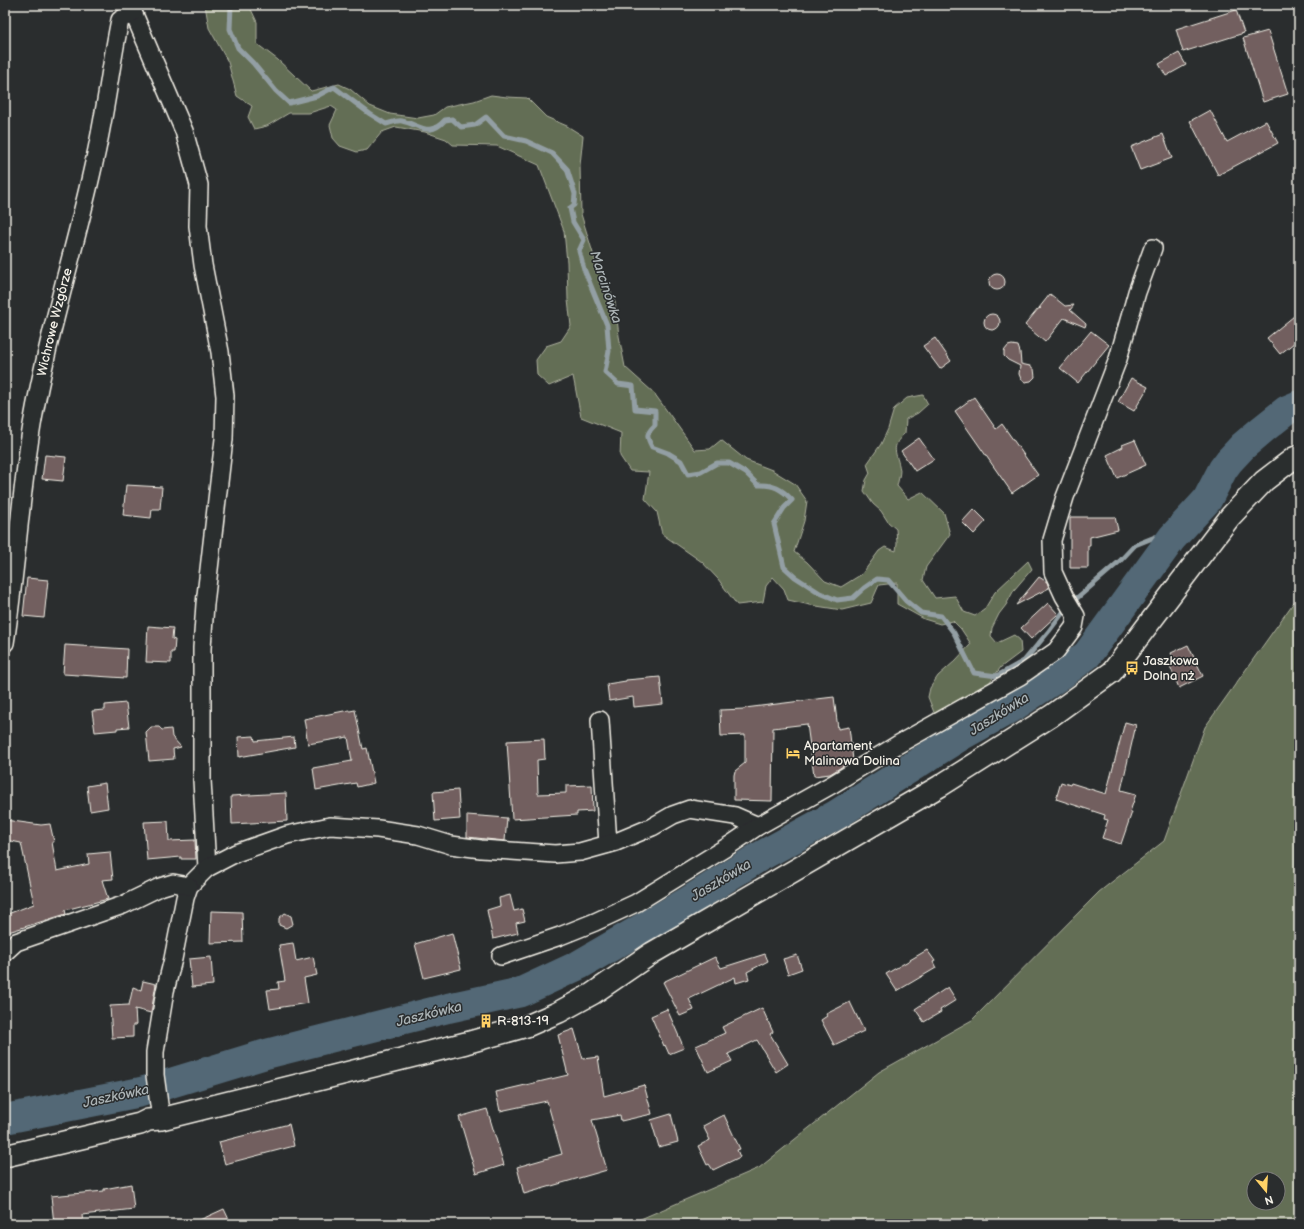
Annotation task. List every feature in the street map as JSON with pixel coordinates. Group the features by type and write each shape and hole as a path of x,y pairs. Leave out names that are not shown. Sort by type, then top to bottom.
{"street":[{"name":"Wichrowe Wzgórze","path":"5,643 32,426 41,378 94,166 112,57 120,20 131,9"},
{"path":"131,9 184,132 199,185 198,226 203,264 220,352 225,396 224,439 205,604 202,648 202,780 207,868"},
{"path":"502,956 560,936 636,903 758,826 1020,676 1056,651 1074,627 1076,616 1052,572 1052,540 1065,497 1118,359 1136,292 1153,248"},
{"path":"5,1156 458,1045 519,1028 560,1012 592,994 652,953 940,786 1051,716 1112,672 1230,517 1264,481 1294,458 1299,456"},
{"path":"600,720 608,844"},
{"path":"161,1119 155,1075 155,1052 165,991 185,898 189,886 207,868 236,853 287,834 330,826 378,829 418,834 452,845 481,849 555,854 580,852 608,844 690,809 735,816 758,826"},
{"path":"5,952 16,942 123,905 160,886 173,883 189,886"}],"green space":[{"path":"205,5 249,5 257,22 257,44 278,60 311,91 339,84 350,89 370,106 390,114 418,118 434,115 445,107 474,101 491,95 527,98 546,117 567,126 583,136 580,165 581,214 596,263 605,278 615,302 619,336 625,367 654,393 695,450 710,449 721,440 746,460 772,470 795,484 807,501 804,521 794,552 807,562 825,581 841,587 862,574 879,551 885,547 896,551 896,529 888,522 864,491 866,480 870,473 867,464 881,444 888,429 894,409 907,398 923,395 928,404 918,413 906,419 905,433 897,443 895,450 900,470 897,486 908,499 922,492 944,513 950,534 926,567 923,580 935,598 955,596 964,612 975,616 984,610 995,592 1028,561 1032,569 1014,590 999,614 992,628 991,636 997,643 1014,635 1020,640 1021,652 1001,667 986,687 935,715 928,697 930,688 938,676 971,644 961,629 953,621 940,624 924,619 897,604 897,583 879,585 871,603 842,610 788,600 784,589 773,577 766,586 763,602 737,605 718,579 702,562 662,534 657,512 645,499 649,472 630,471 620,456 621,433 581,417 573,376 549,386 537,375 536,360 546,346 561,341 571,326 564,231 539,165 497,146 453,145 446,139 425,132 396,127 382,132 367,150 357,152 340,146 333,138 330,125 337,110 331,106 309,113 289,113 267,126 254,129 248,117 252,106 237,96 228,62 209,28"},
{"path":"1299,595 1299,1224 629,1224 759,1168 879,1072 972,1020 1099,892 1164,841 1205,727"}],"building":[{"path":"1236,10 1244,33 1183,52 1176,29"},
{"path":"1268,31 1288,94 1263,102 1243,38"},
{"path":"1179,53 1186,65 1166,76 1159,64"},
{"path":"1210,110 1227,142 1266,121 1278,143 1218,175 1190,121"},
{"path":"1163,134 1172,158 1140,170 1131,147"},
{"path":"994,274 1000,274 1005,279 1003,288 1000,290 994,290 989,285 989,279"},
{"path":"1050,294 1065,306 1074,305 1070,310 1086,324 1085,327 1064,318 1045,342 1025,325 1038,309 1041,308 1039,308"},
{"path":"1299,312 1299,339 1280,354 1267,338"},
{"path":"989,314 995,314 1000,319 998,328 995,330 989,330 984,325 984,319"},
{"path":"1091,331 1109,345 1078,383 1060,368"},
{"path":"935,338 951,361 940,369 923,346"},
{"path":"1008,346 1018,346 1021,364 1030,366 1034,369 1035,377 1031,381 1025,382 1021,379 1019,374 1020,366 1008,360 1004,356 1004,351"},
{"path":"1131,378 1148,387 1134,411 1118,402"},
{"path":"974,397 996,429 1002,424 1038,475 1012,493 955,411"},
{"path":"919,438 934,459 915,471 901,451"},
{"path":"1135,440 1146,465 1117,478 1107,455 1123,447 1122,445"},
{"path":"45,455 66,457 63,481 42,479"},
{"path":"126,485 162,487 160,509 152,509 151,518 123,515"},
{"path":"974,509 986,521 974,534 962,522"},
{"path":"1070,517 1115,517 1118,530 1090,537 1090,546 1088,546 1088,568 1070,568"},
{"path":"1039,577 1047,582 1049,588 1016,605"},
{"path":"27,578 48,580 44,618 23,616"},
{"path":"1048,603 1058,614 1031,639 1021,628"},
{"path":"148,626 173,628 172,639 175,640 174,652 171,652 171,663 146,662"},
{"path":"65,645 127,649 126,678 63,674"},
{"path":"1188,645 1203,676 1179,688 1170,666 1176,664 1171,653"},
{"path":"660,677 663,704 634,707 633,697 609,701 607,684 626,680"},
{"path":"834,697 838,729 849,727 853,760 830,774 814,776 807,724 773,728 772,801 734,800 735,771 745,763 745,735 721,736 720,710 745,709"},
{"path":"126,703 129,727 117,728 117,730 95,732 92,711 105,710 105,705"},
{"path":"355,710 363,749 367,748 374,783 357,787 356,783 316,790 313,768 352,761 348,737 308,744 304,719"},
{"path":"1125,722 1136,725 1121,790 1136,794 1130,812 1132,812 1121,844 1102,838 1108,820 1104,819 1105,815 1056,799 1061,782 1070,785 1071,783 1106,794"},
{"path":"151,727 159,727 162,730 171,729 172,737 181,747 173,749 174,759 149,761 146,732"},
{"path":"254,736 255,741 294,737 295,747 239,757 238,737"},
{"path":"544,739 545,759 537,760 538,794 566,793 566,786 592,785 593,811 577,812 577,815 512,819 507,741"},
{"path":"105,783 108,808 90,811 87,786"},
{"path":"458,790 460,819 435,821 433,792"},
{"path":"286,793 287,821 232,824 231,796"},
{"path":"467,815 507,818 505,841 467,837"},
{"path":"5,820 41,825 50,824 54,842 52,842 57,871 89,864 88,854 110,852 113,879 102,880 108,899 65,910 66,914 5,933 5,915 34,904 21,843 5,840"},
{"path":"168,821 169,841 195,840 196,859 181,859 181,857 147,860 144,822"},
{"path":"510,895 514,911 522,909 525,921 516,923 518,933 493,939 487,910 500,906 499,898"},
{"path":"211,911 242,912 243,942 210,943"},
{"path":"285,913 291,916 293,924 286,928 279,925 279,918"},
{"path":"452,933 461,969 424,978 415,944"},
{"path":"293,943 296,961 313,957 317,975 304,978 308,1003 270,1009 267,990 279,989 278,982 285,981 279,945"},
{"path":"927,950 935,961 933,962 936,968 897,991 886,974"},
{"path":"765,954 768,961 747,972 749,979 736,983 735,977 689,999 694,1010 680,1016 663,982 715,957 721,968"},
{"path":"797,955 802,969 788,974 783,959"},
{"path":"211,957 213,985 192,987 189,959"},
{"path":"143,981 156,984 151,1013 135,1009 136,1025 133,1025 133,1037 112,1038 110,1006 129,1005 133,987 141,990"},
{"path":"948,987 956,1000 940,1010 941,1012 924,1022 915,1009"},
{"path":"850,1002 864,1031 834,1045 821,1020 827,1016 826,1014"},
{"path":"762,1008 773,1032 770,1034 788,1064 776,1072 757,1040 728,1054 732,1061 708,1072 696,1046 725,1033 722,1027"},
{"path":"667,1009 684,1048 669,1054 651,1016"},
{"path":"574,1029 583,1059 598,1057 604,1096 644,1085 652,1114 621,1121 620,1115 592,1120 607,1170 524,1194 517,1167 562,1154 547,1101 500,1111 496,1092 568,1075 558,1035"},
{"path":"487,1109 504,1165 476,1174 459,1117"},
{"path":"671,1114 678,1142 659,1147 651,1120"},
{"path":"724,1115 740,1149 737,1150 740,1157 713,1170 709,1164 707,1165 698,1146 710,1140 703,1126"},
{"path":"289,1124 294,1146 225,1164 219,1142"},
{"path":"131,1184 134,1209 82,1215 83,1224 54,1224 51,1196 104,1191 104,1189"},
{"path":"224,1209 231,1224 191,1224"}],"waterway":[{"name":"Marcinówka","path":"231,5 230,29 238,48 253,63 276,91 289,103 317,96 334,87 386,124 402,121 424,129 429,129 434,128 445,120 452,119 461,127 475,125 486,117 504,136 526,141 552,153 567,169 575,194 574,205 570,208 573,222 584,240 579,251 584,269 607,325 609,351 605,372 618,384 633,386 635,409 655,411 655,425 648,435 652,447 668,453 681,461 688,474 701,472 717,463 729,463 746,473 758,485 773,486 785,493 792,500 784,508 774,524 784,567 795,577 820,593 837,600 853,598 877,579 888,580 906,601 921,613 941,616 954,633 974,673 997,676 1024,661 1064,611"},
{"name":"Jaszkówka","path":"5,1119 141,1092 266,1054 448,1008 521,992 579,965 689,901 759,857 836,815 962,735 1011,708 1062,674 1087,655 1172,538 1207,500 1223,469 1229,461 1243,446 1263,429 1287,410 1299,405"},
{"name":"Marcinówka","path":"1077,598 1120,561 1135,545 1155,537 1177,533"}],"place":[{"name":"Jaszkowa Dolna nż","path":"1132,668"},
{"name":"Apartament Malinowa Dolina","path":"793,753"},
{"name":"R-813-19","path":"486,1021"}]}
